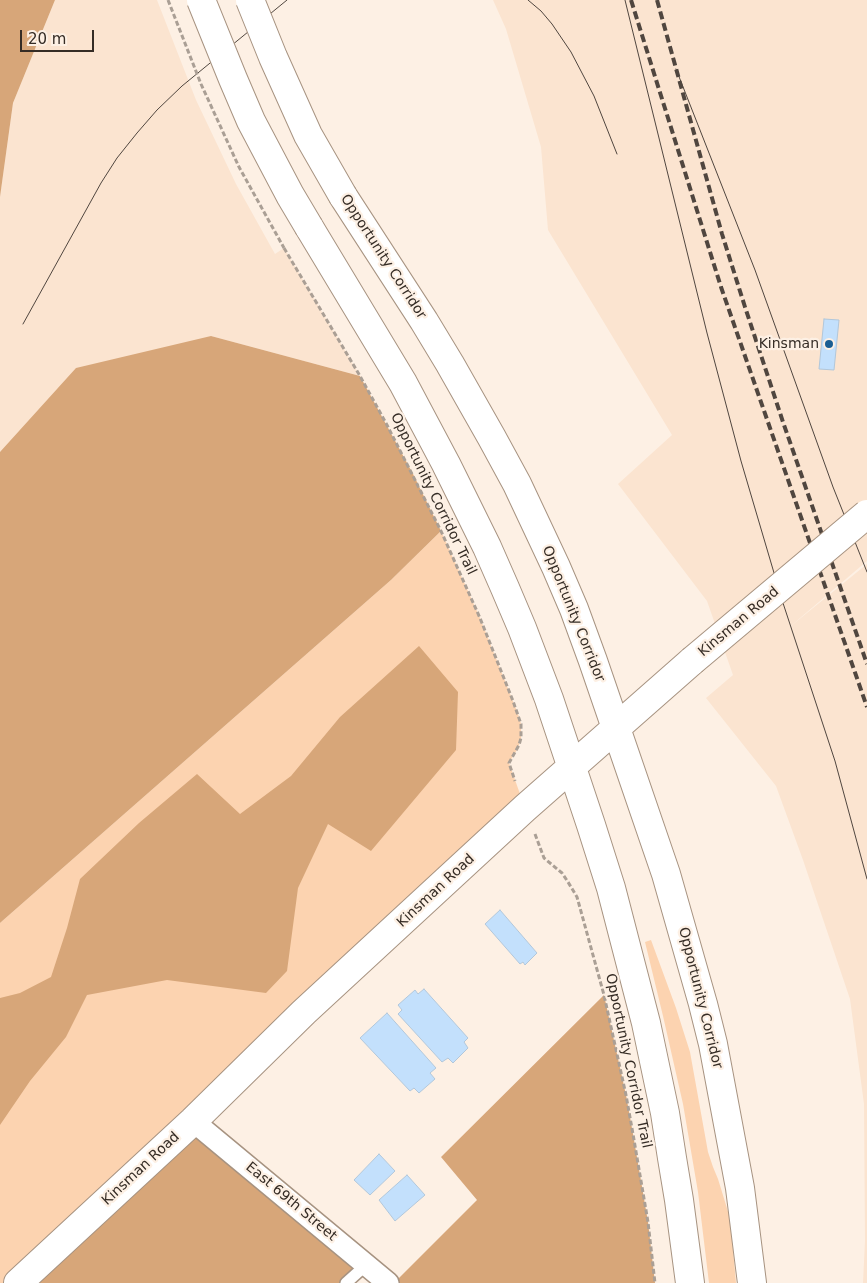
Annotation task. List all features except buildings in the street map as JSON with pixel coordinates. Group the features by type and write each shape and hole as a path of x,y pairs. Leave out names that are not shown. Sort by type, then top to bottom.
{"main road":[{"path":"201,0 251,121 290,195 403,383 487,547 522,628 549,699 611,888 646,1023 665,1113 680,1200 690,1283"},
{"name":"Opportunity Corridor","path":"250,0 308,135 342,196 419,313 450,364 517,484 574,609 666,874 711,1036 740,1188 752,1283"},
{"name":"Kinsman Road","path":"18,1283 193,1121 304,1012 571,767 692,661 867,514"}],"street":[{"name":"East 69th Street","path":"193,1121 388,1283"}],"lane":[{"path":"346,1283 366,1264"}],"path":[{"name":"Opportunity Corridor Trail","path":"284,248 360,376 391,433 441,531 480,618 521,724 519,745 509,763"},
{"name":"Opportunity Corridor Trail","path":"544,858 562,873 577,897 604,995 626,1094 648,1222 655,1283"}],"shaded area":[{"path":"0,0 55,0 13,103 0,197"},
{"path":"55,0 157,0 196,100 236,184 275,254 284,248 360,376 211,336 0,452 0,197 13,103"},
{"path":"493,0 867,0 867,561 786,630 867,564 867,1283 863,1283 865,1241 864,1104 850,999 776,786 706,698 733,675 707,601 618,484 672,435 548,230 541,147 506,29"},
{"path":"211,336 360,376 413,474 441,531 391,580 0,923 0,452 76,368"},
{"path":"441,531 480,618 518,714 521,724 521,738 518,748 509,763 525,808 18,1283 0,1283 0,923 391,580"},
{"path":"419,646 458,692 456,750 371,851 328,824 298,888 287,971 266,993 167,980 87,995 66,1037 30,1081 0,1125 0,998 20,993 51,977 80,879 139,823 197,774 240,814 291,776 340,717"},
{"path":"651,940 690,1052 708,1152 730,1218 736,1283 709,1283 698,1192 683,1104 645,942"},
{"path":"604,995 633,1134 648,1222 655,1283 394,1283 477,1200 441,1157"},
{"path":"193,1121 366,1265 346,1283 18,1283"}],"tram line":[{"path":"23,324 101,183 117,158 137,133 182,86 287,0"},
{"path":"528,0 552,24 571,52 594,96 617,154"},
{"path":"625,0 707,333 741,461 782,600 835,761 867,879"},
{"path":"676,69 755,270 833,487 867,572"}],"railway":[{"path":"631,0 721,287 867,707"},
{"path":"657,0 722,234 745,307 867,664"}],"place":[{"name":"Kinsman","path":"829,344"}]}
